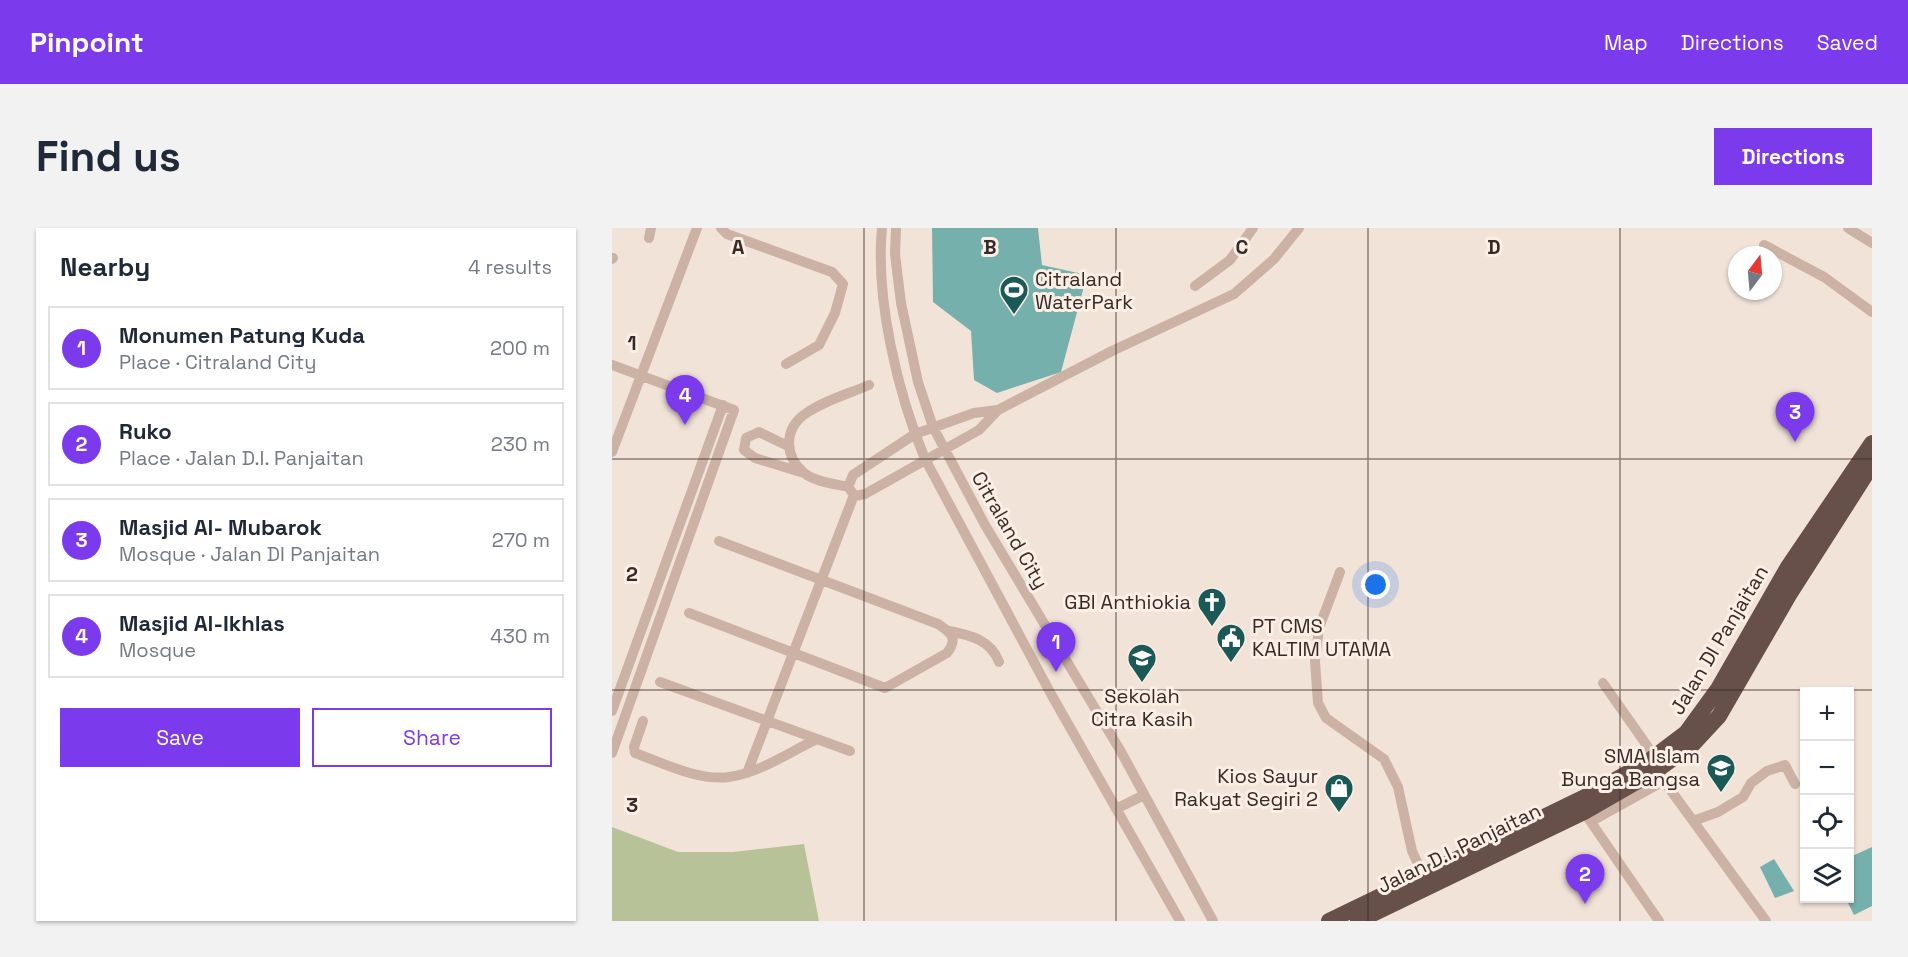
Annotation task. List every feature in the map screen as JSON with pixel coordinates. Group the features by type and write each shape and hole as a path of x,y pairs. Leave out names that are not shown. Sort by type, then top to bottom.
{"highway":[{"name":"Jalan DI Panjaitan","path":"1329,921 1426,880 1539,821 1656,767 1697,720 1788,567 1872,443"},
{"name":"Jalan D.I. Panjaitan","path":"1358,921 1426,880 1588,816 1628,794 1656,767 1693,744 1719,716 1789,595 1872,465"}],"street":[{"path":"612,452 643,377 654,338 697,228"},
{"path":"721,228 726,234 832,272 843,284 835,313 823,340 819,345 786,364"},
{"name":"Citraland City","path":"882,228 880,267 887,328 915,434 925,459 1051,694 1180,921"},
{"name":"Citraland City","path":"896,228 895,254 901,303 918,382 933,427 1009,568 1144,795 1213,921"},
{"path":"1195,286 1230,260 1253,228"},
{"path":"804,473 788,446 759,432 746,438 744,450 755,458 865,494 979,430 998,410 1112,351 1234,294 1274,259 1299,228"},
{"path":"1848,228 1872,243"},
{"path":"1764,245 1824,277 1872,312"},
{"path":"612,365 734,410 612,753"},
{"path":"788,446 790,433 796,421 807,413 869,385"},
{"path":"612,711 723,405"},
{"path":"747,773 821,581 854,476 915,434 974,413 998,410"},
{"path":"719,541 938,624 949,631 978,639 990,647 999,662"},
{"path":"1340,572 1319,628 1315,661 1318,703 1326,718 1384,759 1398,787 1412,851 1426,880"},
{"path":"689,613 793,655 885,688 947,653 954,645 954,637 949,631"},
{"path":"660,682 850,751"},
{"path":"1603,683 1656,767 1766,921"},
{"path":"643,721 634,747 635,753 702,775 728,777 747,773 815,740"},
{"path":"1693,821 1718,812 1743,797 1751,783 1767,771 1785,765 1795,784"},
{"path":"1116,808 1144,795"},
{"path":"1588,816 1659,921"}],"green space":[{"path":"612,827 678,852 733,852 804,844 819,921 612,921"}],"water":[{"name":"Citraland WaterPark","path":"932,228 1038,228 1042,265 1087,275 1061,372 997,393 974,380 971,331 933,302"},
{"path":"1872,847 1872,906 1854,915 1848,903 1854,903 1854,855"},
{"path":"1774,859 1794,891 1775,898 1760,867"}],"place":[{"name":"Citraland WaterPark","path":"1014,316"},
{"name":"Masjid Al-Ikhlas","path":"685,425"},
{"name":"Masjid Al- Mubarok","path":"1795,442"},
{"name":"GBI Anthiokia","path":"1212,628"},
{"name":"PT CMS KALTIM UTAMA","path":"1231,664"},
{"name":"Monumen Patung Kuda","path":"1056,672"},
{"name":"Sekolah Citra Kasih","path":"1142,684"},
{"name":"SMA Islam Bunga Bangsa","path":"1721,794"},
{"name":"Kios Sayur Rakyat Segiri 2","path":"1339,814"},
{"name":"Ruko","path":"1585,904"}]}
